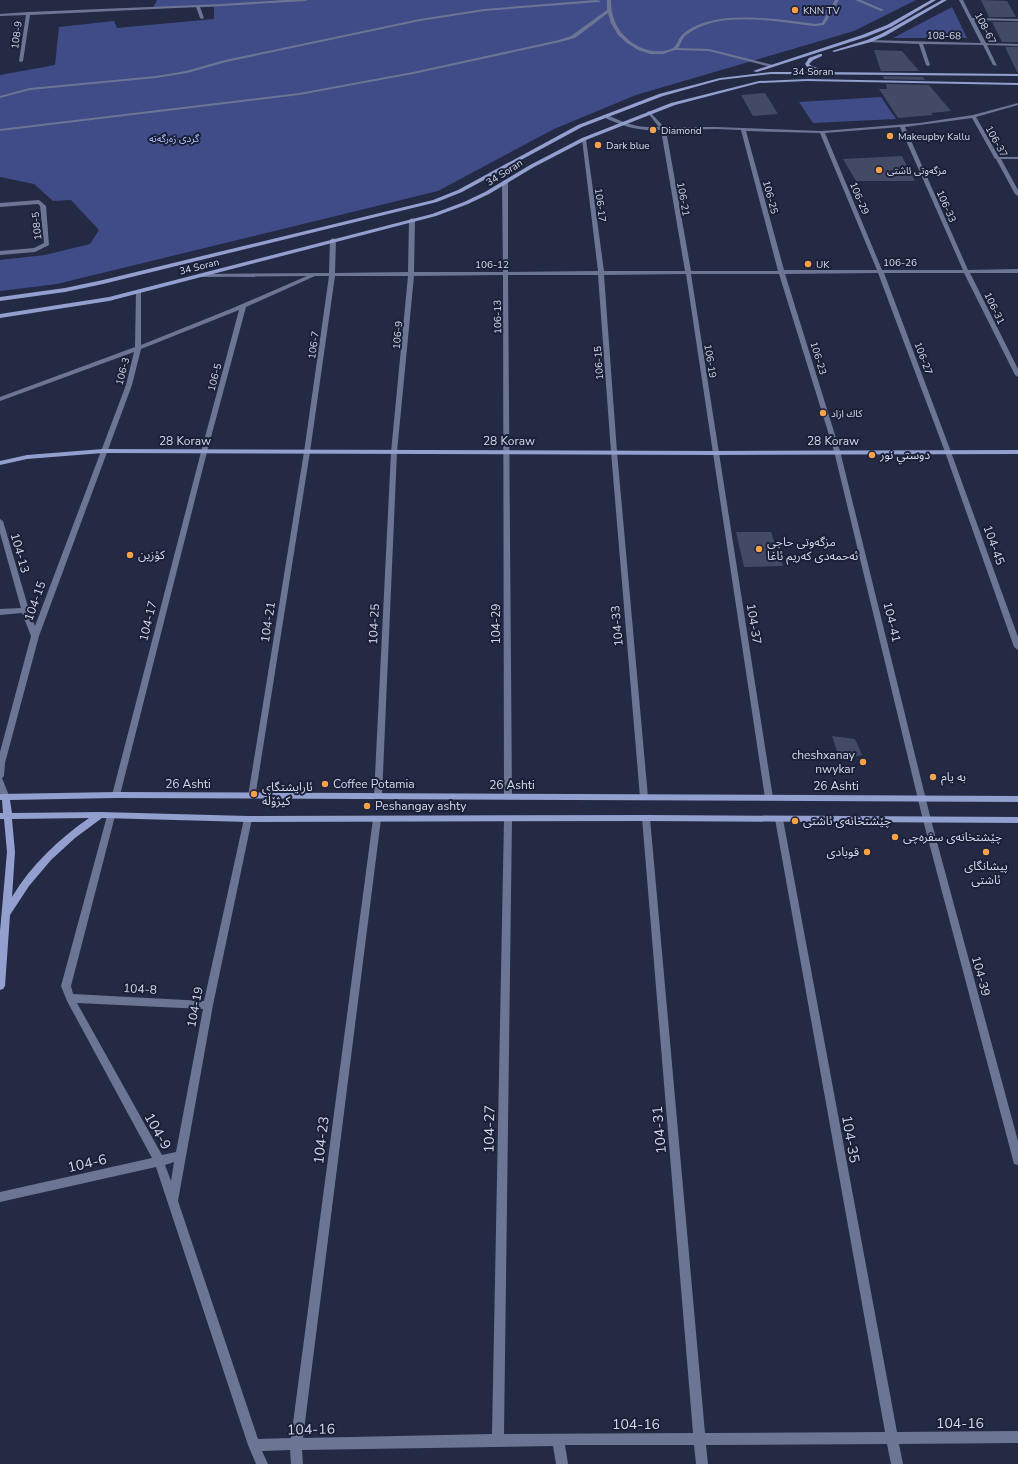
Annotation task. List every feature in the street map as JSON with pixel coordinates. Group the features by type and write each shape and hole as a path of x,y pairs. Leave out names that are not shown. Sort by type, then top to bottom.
{"main road":[{"path":"740,76 873,32 934,0"},
{"path":"827,73 810,67 808,62 813,58 869,41 912,20 945,0"},
{"path":"806,55 813,58"},
{"name":"34 Soran","path":"0,299 65,290 103,282 435,200 460,191 563,134 605,116 682,89 720,79 771,73 927,73 1018,75"},
{"path":"927,73 932,82"},
{"name":"34 Soran","path":"0,316 102,300 412,220 466,203 584,139 649,112 716,92 759,82 807,80 1018,84"},
{"name":"28 Koraw","path":"0,463 27,457 103,451 715,453 1018,452"},
{"name":"26 Ashti","path":"3,797 116,795 1018,798"},
{"path":"0,986 10,852 4,816 3,797"},
{"path":"4,816 106,815 248,819 646,818 1018,820"},
{"path":"5,917 18,892 54,849 77,831 106,815"}],"street":[{"path":"0,15 305,0"},
{"path":"589,0 599,2"},
{"path":"0,97 30,89 156,77 187,72 232,59 420,20 484,10 609,2 614,0"},
{"path":"675,49 682,37 690,30 705,24 725,19 761,20 815,25 823,24 837,0"},
{"path":"857,0 882,10"},
{"name":"108-67","path":"961,0 995,65"},
{"path":"609,2 608,11 611,21 625,39 640,50 659,53 675,49 709,50 771,66"},
{"path":"135,9 138,4"},
{"path":"198,6 202,18"},
{"path":"0,130 299,94 412,73 567,39 582,31 608,11"},
{"name":"108-9","path":"21,60 28,13"},
{"path":"971,19 1018,20"},
{"name":"108-68","path":"869,41 921,44 1018,45"},
{"path":"921,44 928,65"},
{"path":"605,116 621,124 640,128 743,129 822,132 902,126 973,116 1018,104"},
{"path":"649,112 662,129"},
{"name":"106-37","path":"973,116 1018,194"},
{"name":"106-33","path":"902,126 966,271"},
{"name":"106-21","path":"662,129 688,272"},
{"name":"106-25","path":"743,129 782,271"},
{"name":"106-29","path":"822,132 880,271"},
{"name":"106-17","path":"584,139 601,272"},
{"path":"996,158 1018,158"},
{"name":"106-13","path":"505,182 507,452"},
{"name":"108-5","path":"0,205 39,202 43,206 47,244 43,248 35,250 0,254"},
{"name":"106-9","path":"394,452 412,274 412,220"},
{"name":"106-7","path":"307,452 332,274 333,240"},
{"name":"106-26","path":"782,271 1018,271"},
{"name":"106-12","path":"203,275 782,271"},
{"name":"106-23","path":"782,271 837,452"},
{"name":"106-27","path":"880,271 948,452"},
{"name":"106-31","path":"966,271 1018,375"},
{"name":"106-15","path":"601,272 614,452"},
{"name":"106-19","path":"688,272 715,453"},
{"path":"0,398 138,350 243,308 315,274"},
{"name":"106-3","path":"103,451 129,384 138,350 138,291"},
{"name":"106-5","path":"204,452 243,308"},
{"name":"104-15","path":"0,776 0,764 35,636 103,451"},
{"name":"104-17","path":"116,795 204,452"},
{"name":"104-21","path":"252,796 307,452"},
{"name":"104-25","path":"378,796 394,452"},
{"name":"104-29","path":"507,452 508,797"},
{"name":"104-33","path":"614,452 644,797"},
{"name":"104-41","path":"837,452 923,798"},
{"name":"104-45","path":"948,452 1018,646"},
{"name":"104-37","path":"715,453 770,798"},
{"name":"104-13","path":"0,521 25,610 35,636"},
{"path":"0,612 25,610"},
{"path":"0,781 3,797"},
{"name":"104-39","path":"923,798 927,820 1018,1160"},
{"name":"104-9","path":"106,815 66,986 70,998 158,1161 173,1200 254,1445 262,1464"},
{"name":"104-31","path":"646,818 702,1464"},
{"name":"104-19","path":"173,1200 208,1005 248,819"},
{"name":"104-23","path":"297,1464 296,1444 377,819"},
{"name":"104-27","path":"498,1440 508,819"},
{"name":"104-35","path":"779,819 896,1464"},
{"name":"104-8","path":"70,998 208,1005"},
{"name":"104-6","path":"0,1197 181,1156"},
{"name":"104-16","path":"254,1445 498,1440 1018,1437"},
{"path":"558,1440 562,1464"}],"green space":[{"name":"گردی زەرگەتە","path":"157,0 916,0 854,31 636,95 554,129 438,191 57,284 0,291 0,260 45,255 90,244 99,230 71,200 53,201 34,184 0,177 0,75 55,65 59,27 114,21 117,28 214,19 214,7 153,8"},
{"path":"952,7 967,38 893,38"},
{"path":"881,97 896,119 813,123 799,102"}],"building":[{"path":"981,0 1007,1 1016,17 989,17"},
{"path":"992,22 1018,22 1018,42 1002,42"},
{"path":"1005,47 1018,47 1018,72 1017,72"},
{"path":"874,50 902,51 919,71 881,71"},
{"path":"883,76 923,77 925,80 884,79"},
{"path":"886,84 929,85 951,111 931,113 933,115 898,118 879,89 887,89"},
{"path":"765,93 778,114 753,116 741,95"},
{"name":"مزگەوتی ئاشتی","path":"902,156 915,181 856,181 843,159"},
{"name":"مزگەوتی حاجی ئەحمەدی کەریم ئاغا","path":"736,532 771,532 783,566 744,567"},
{"path":"832,736 855,739 862,755 840,760"}],"place":[{"name":"KNN TV","path":"795,10"},
{"name":"Diamond","path":"653,130"},
{"name":"Makeupby Kallu","path":"890,136"},
{"name":"Dark blue","path":"598,145"},
{"name":"مزگەوتی ئاشتی","path":"879,170"},
{"name":"UK","path":"808,264"},
{"name":"كاك ازاد","path":"823,413"},
{"name":"دوستي نور","path":"872,455"},
{"name":"مزگەوتی حاجی ئەحمەدی کەریم ئاغا","path":"759,549"},
{"name":"كؤزين","path":"130,555"},
{"name":"cheshxanay nwykar","path":"863,762"},
{"name":"به يام","path":"933,777"},
{"name":"Coffee Potamia","path":"325,784"},
{"name":"ئارایشتگای کیژۆڵە","path":"254,794"},
{"name":"Peshangay ashty","path":"367,806"},
{"name":"چێشتخانەی ئاشتی","path":"795,821"},
{"name":"چێشتخانەی سفرەچی","path":"895,837"},
{"name":"قوبادی","path":"867,852"},
{"name":"پیشانگای ئاشتی","path":"986,852"}]}
